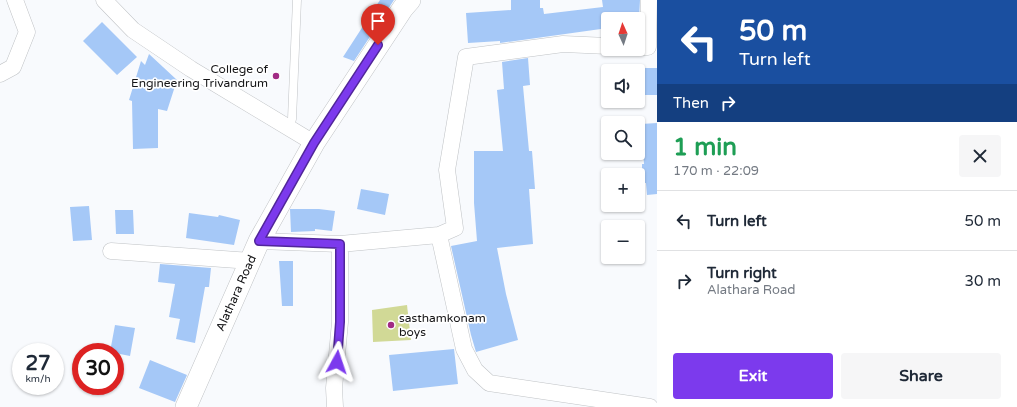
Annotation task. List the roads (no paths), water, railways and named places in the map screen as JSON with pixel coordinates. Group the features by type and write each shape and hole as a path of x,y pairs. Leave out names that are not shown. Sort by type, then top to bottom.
{"street":[{"path":"0,74 13,67 26,32 16,0"},
{"path":"104,0 133,30 191,69 314,143"},
{"name":"Alathara Road","path":"186,407 259,241 314,143 403,8 410,0"},
{"path":"648,47 649,0"},
{"path":"259,241 340,244 439,235 455,228 447,170 466,57 563,44 601,46"},
{"path":"439,235 464,349 475,370 489,383 650,407"},
{"path":"336,407 334,388 340,322 340,244"},
{"path":"111,251 251,261"}],"lane":[{"path":"289,129 292,119 297,0"}],"place":[{"name":"College of Engineering Trivandrum","path":"276,76"},
{"name":"sasthamkonam boys","path":"391,325"}]}
